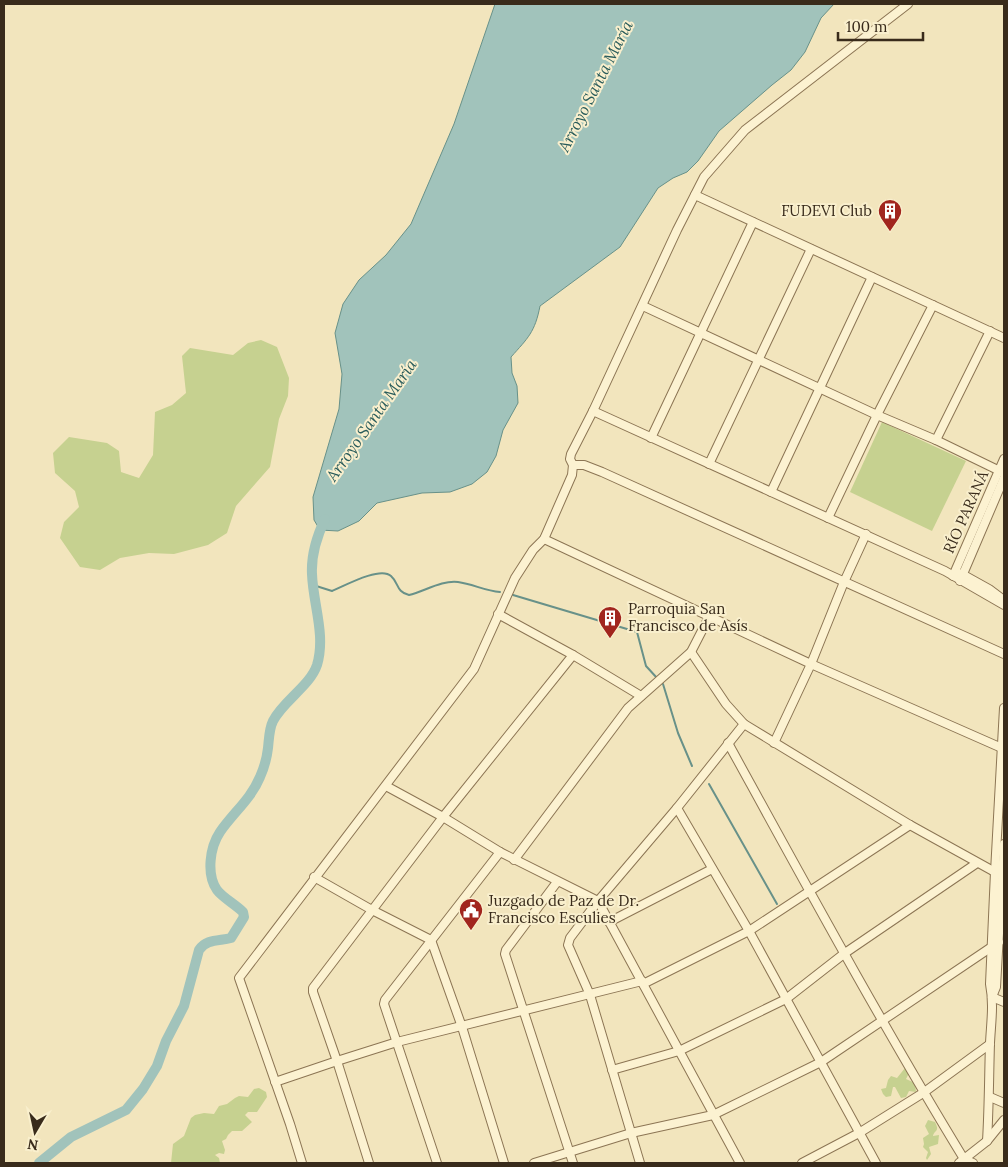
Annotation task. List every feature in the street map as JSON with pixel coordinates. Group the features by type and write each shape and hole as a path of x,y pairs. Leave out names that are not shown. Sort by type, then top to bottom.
{"street":[{"path":"302,1163 238,978 474,669 520,568 544,539 566,490 573,465 570,459 571,454 594,411 704,177 745,130 908,4"},
{"path":"695,196 1004,338"},
{"path":"651,438 753,222"},
{"path":"710,464 811,248"},
{"path":"771,492 872,277"},
{"path":"828,518 877,415 933,305"},
{"path":"643,306 1002,472"},
{"path":"936,440 990,331"},
{"path":"594,411 945,571 989,589 1004,600"},
{"name":"RÍO PARANÁ","path":"957,576 1002,472 1004,459"},
{"path":"573,465 584,465 602,472 1004,654"},
{"name":"RÍO PARANÁ","path":"957,576 1004,478"},
{"path":"774,743 811,664 844,582 866,534"},
{"path":"544,539 811,664 1003,749"},
{"path":"957,576 1004,605"},
{"path":"498,614 573,655 641,696"},
{"path":"514,860 628,708 691,652 709,617"},
{"path":"691,652 726,704 744,724 910,825 1003,876"},
{"path":"368,1163 313,988 443,817 573,655"},
{"path":"988,1141 992,997 997,987 994,872 1004,708"},
{"path":"640,1163 590,995 568,945 570,938 598,901 677,808 744,724"},
{"path":"728,743 962,1161"},
{"path":"386,786 443,817 514,860 598,901 740,1163"},
{"path":"677,808 749,931 876,1163"},
{"path":"275,1082 397,1042 523,1010 642,983 749,931 910,825"},
{"path":"534,1163 631,1133 713,1115 821,1062 995,943 1003,876 1004,844"},
{"path":"437,1163 384,1004 385,1000 500,852"},
{"path":"612,1070 679,1050 786,999 845,953 977,863"},
{"path":"609,922 712,869"},
{"path":"314,877 372,910 431,940 462,1027 504,1163"},
{"path":"557,882 506,950 505,954 572,1163"},
{"path":"992,997 1004,1002"},
{"path":"802,1163 859,1133 923,1092 990,1044"},
{"path":"990,1097 1004,1104"},
{"path":"962,1161 988,1141 1004,1120"},
{"path":"962,1161 973,1163"}],"green space":[{"path":"261,340 277,347 289,378 288,396 279,419 270,467 236,506 227,533 208,545 174,554 149,553 120,558 100,570 80,567 60,538 64,522 79,507 75,491 55,473 53,453 69,437 107,443 119,451 121,472 139,478 153,455 155,412 172,405 186,393 182,356 190,348 233,355 248,343"},
{"path":"882,422 966,461 932,531 850,492"},
{"path":"905,1068 909,1073 906,1079 915,1083 916,1092 909,1091 906,1097 901,1098 895,1087 893,1087 891,1096 886,1097 881,1089 886,1088 891,1076 897,1078"},
{"path":"259,1088 266,1092 267,1097 257,1112 248,1112 245,1115 252,1122 242,1131 232,1131 222,1141 225,1150 224,1154 219,1153 215,1155 219,1158 220,1163 171,1163 173,1144 184,1136 191,1118 204,1113 214,1114 219,1106 227,1104 239,1096 248,1097 254,1089"},
{"path":"928,1120 935,1122 936,1125 937,1129 933,1136 939,1135 938,1144 929,1147 931,1154 927,1160 928,1152 923,1147 923,1138 929,1134 925,1126"}],"water":[{"path":"495,4 834,4 821,18 805,52 791,70 719,131 698,161 687,172 673,178 658,188 620,247 540,306 536,322 530,334 511,357 512,373 517,386 518,403 503,430 496,456 487,472 472,484 450,492 422,493 377,503 359,521 338,531 320,530 314,520 313,497 339,409 342,374 335,333 343,304 359,280 386,255 411,224 454,124"}],"waterway":[{"name":"Arroyo Santa María","path":"39,1163 71,1137 126,1110 143,1089 157,1066 166,1041 184,1006 199,950 209,942 231,938 244,917 243,912 217,890 210,869 212,853 220,832 247,799 260,777 268,751 273,721 283,707 309,680 317,665 320,631 313,585 312,560 319,532 325,519"},
{"path":"313,585 332,591 379,573 391,576 400,590 409,595 440,584 452,582 500,592"},
{"path":"513,595 637,632 646,666 657,678"},
{"path":"663,684 678,733 692,766"},
{"path":"709,784 777,904"}],"place":[{"name":"FUDEVI Club","path":"890,232"},
{"name":"Parroquia San Francisco de Asís","path":"610,639"},
{"name":"Juzgado de Paz de Dr. Francisco Esculies","path":"471,931"}]}
